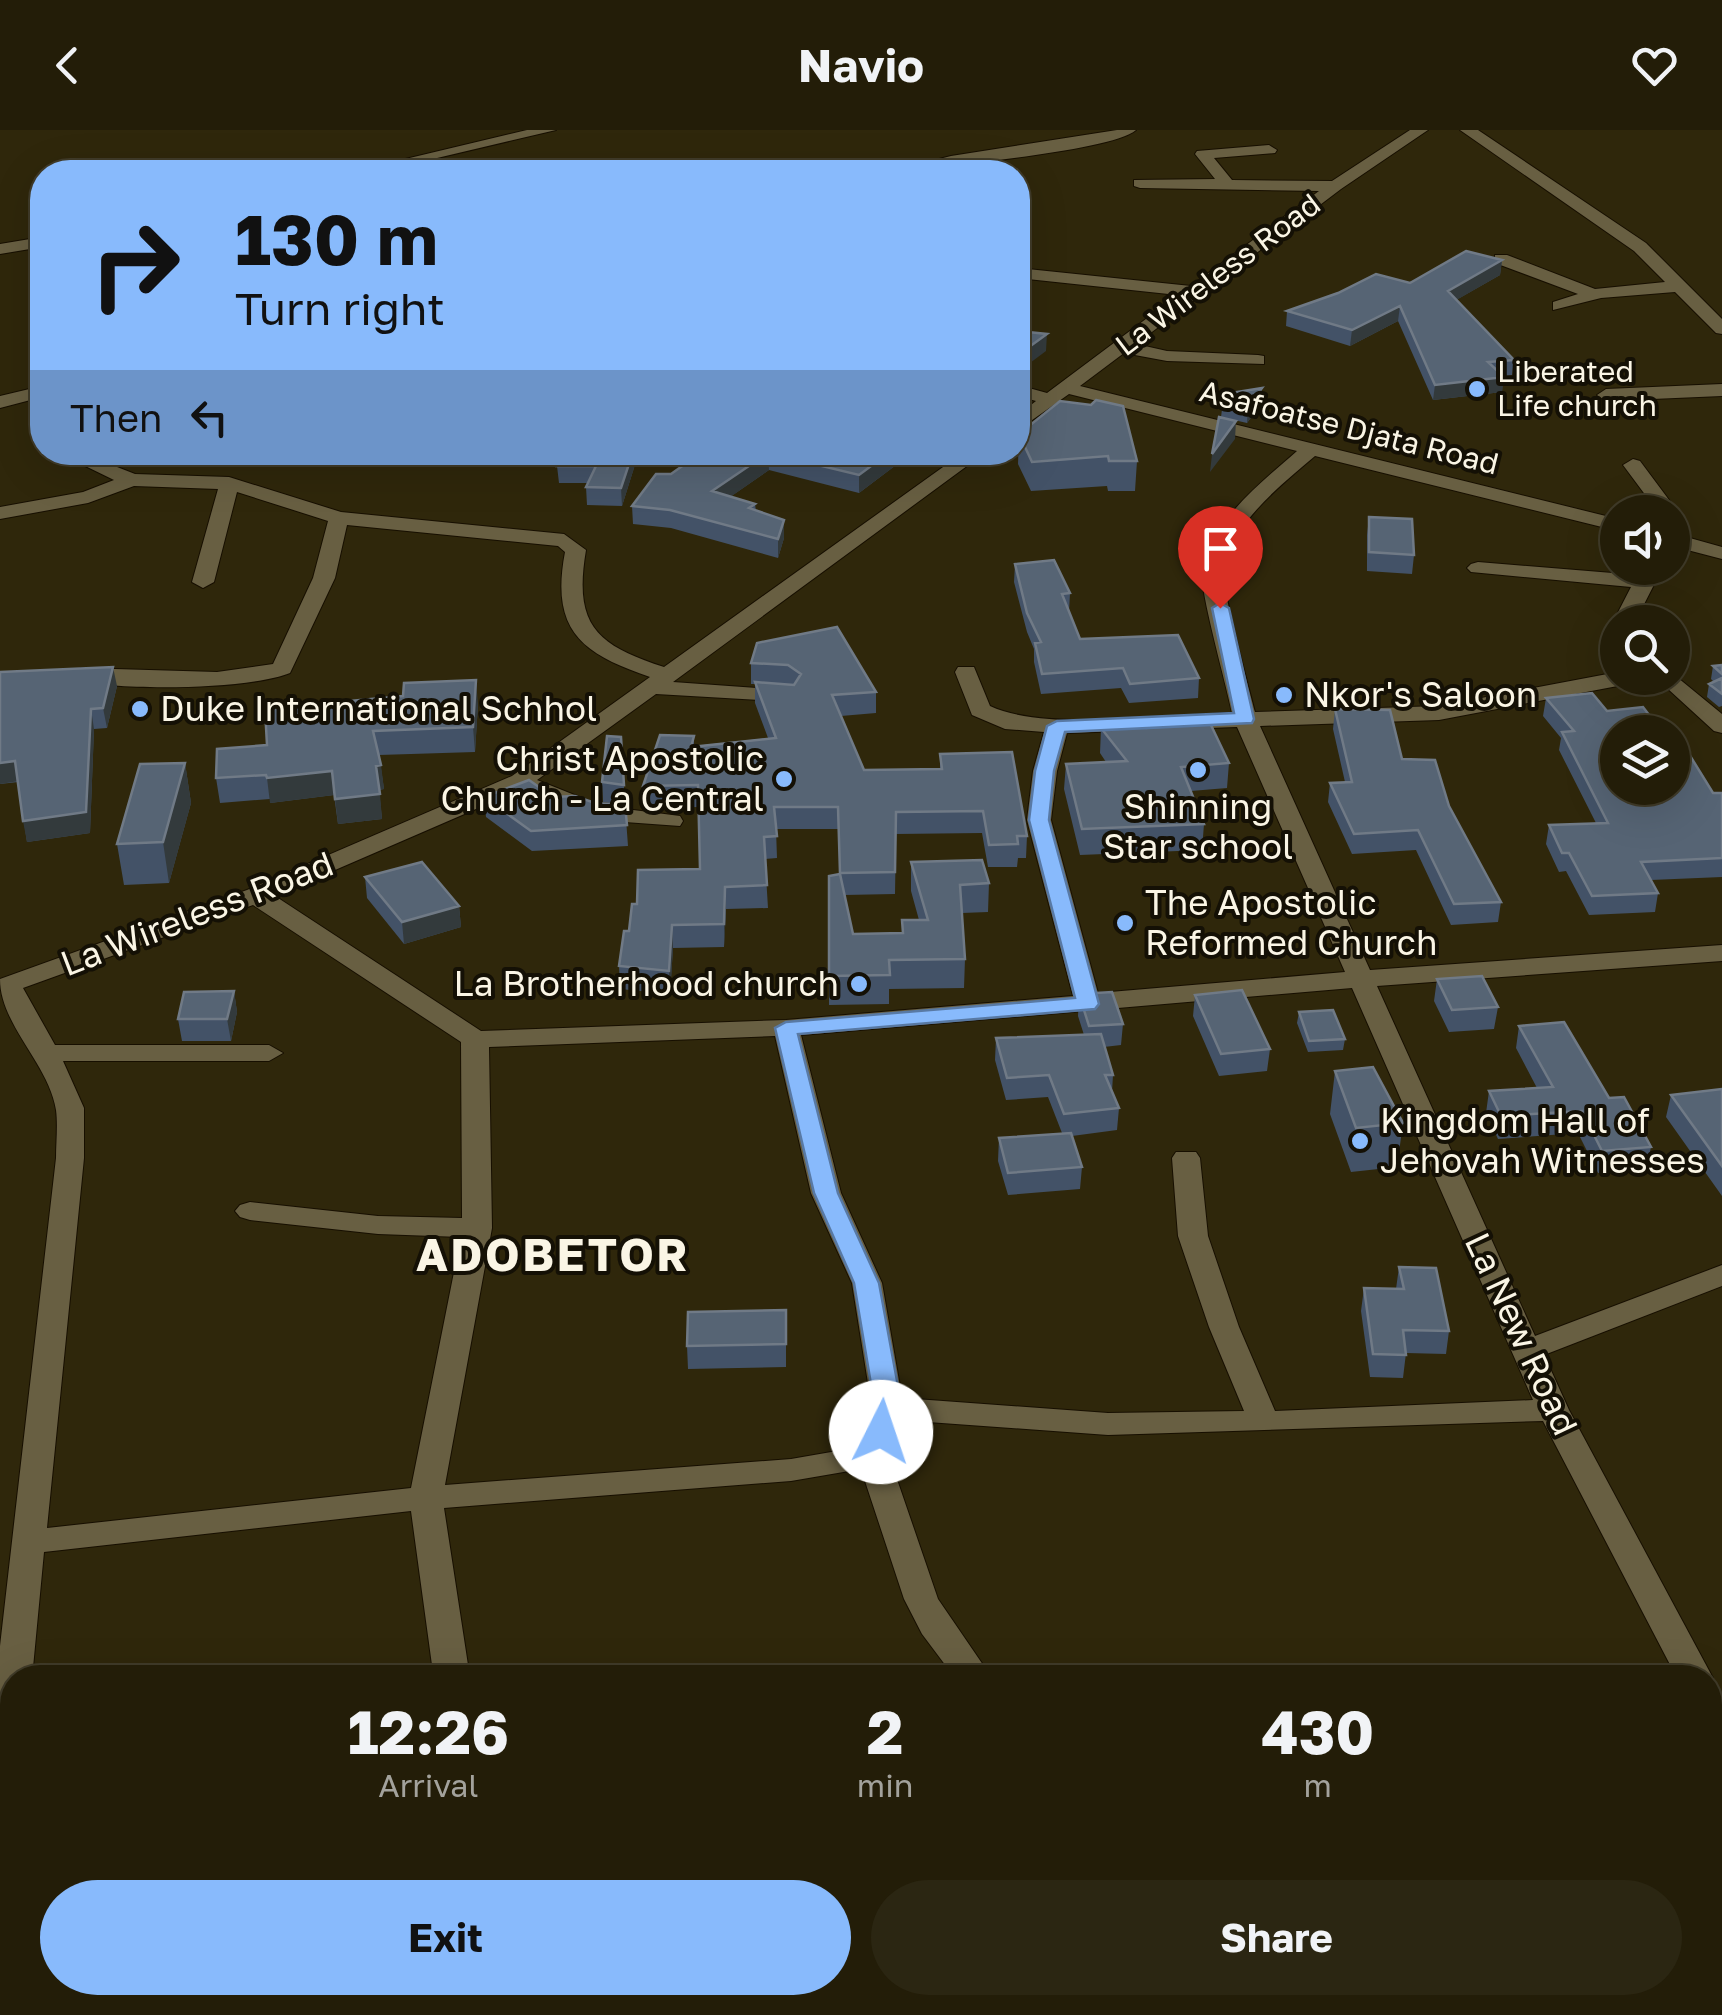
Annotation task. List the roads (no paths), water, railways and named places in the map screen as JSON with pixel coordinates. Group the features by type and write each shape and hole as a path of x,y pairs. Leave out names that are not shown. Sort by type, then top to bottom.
{"street":[{"path":"958,160 1040,151 1117,136 1128,130"},
{"name":"La Wireless Road","path":"1030,415 1335,186 1420,130"},
{"path":"1468,130 1640,247 1722,330"},
{"path":"411,160 538,131"},
{"path":"1227,184 1203,154 1269,150"},
{"path":"1140,183 1335,186"},
{"path":"0,248 30,244"},
{"path":"1501,259 1593,294"},
{"path":"1030,274 1198,292"},
{"path":"1559,306 1593,294 1680,286"},
{"path":"1124,347 1166,356 1258,360"},
{"path":"1606,395 1722,390"},
{"name":"Asafoatse Djata Road","path":"1030,391 1059,394 1311,449 1600,521"},
{"path":"0,402 30,395"},
{"name":"La New Road","path":"1311,449 1262,492 1226,536 1212,572 1245,719 1553,1410 1688,1665"},
{"path":"95,465 132,480 229,482 339,518 564,540 576,550 571,572 582,625 598,648 660,681 787,697"},
{"name":"La Wireless Road","path":"15,1665 70,1158 70,1108 46,1054 4,982 256,896 520,781 959,465"},
{"path":"1633,465 1655,495"},
{"path":"0,513 88,497 132,480"},
{"path":"203,582 229,482"},
{"path":"65,674 243,678 273,675 282,668 324,578 339,518"},
{"path":"1690,544 1722,553"},
{"path":"1478,568 1600,573"},
{"path":"966,672 980,710 1005,722 1057,726 1440,713 1600,682"},
{"path":"1686,695 1722,726"},
{"path":"1057,726 1044,771 1039,820 1088,1004"},
{"path":"520,781 596,812 671,821"},
{"path":"256,896 475,1039 786,1028 1362,978 1722,953"},
{"path":"786,1028 826,1193 867,1283 888,1408 873,1456 921,1599 934,1625 965,1665"},
{"path":"450,1665 426,1498 477,1228 475,1039"},
{"path":"46,1054 269,1053"},
{"path":"1186,1158 1194,1236 1224,1327 1264,1422"},
{"path":"250,1211 378,1224 477,1228"},
{"path":"1526,1351 1722,1275"},
{"path":"888,1408 1108,1424 1553,1410"},
{"path":"26,1542 426,1498 792,1470 873,1456"}],"place":[{"name":"Liberated Life church","path":"1477,389"},
{"name":"Nkor's Saloon","path":"1284,695"},
{"name":"Duke International Schhol","path":"140,709"},
{"name":"Shinning Star school","path":"1198,770"},
{"name":"Christ Apostolic Church - La Central","path":"784,779"},
{"name":"The Apostolic Reformed Church","path":"1125,923"},
{"name":"La Brotherhood church","path":"859,984"},
{"name":"Kingdom Hall of Jehovah Witnesses","path":"1360,1141"}],"district":[{"name":"ADOBETOR","path":"553,1255"}]}
